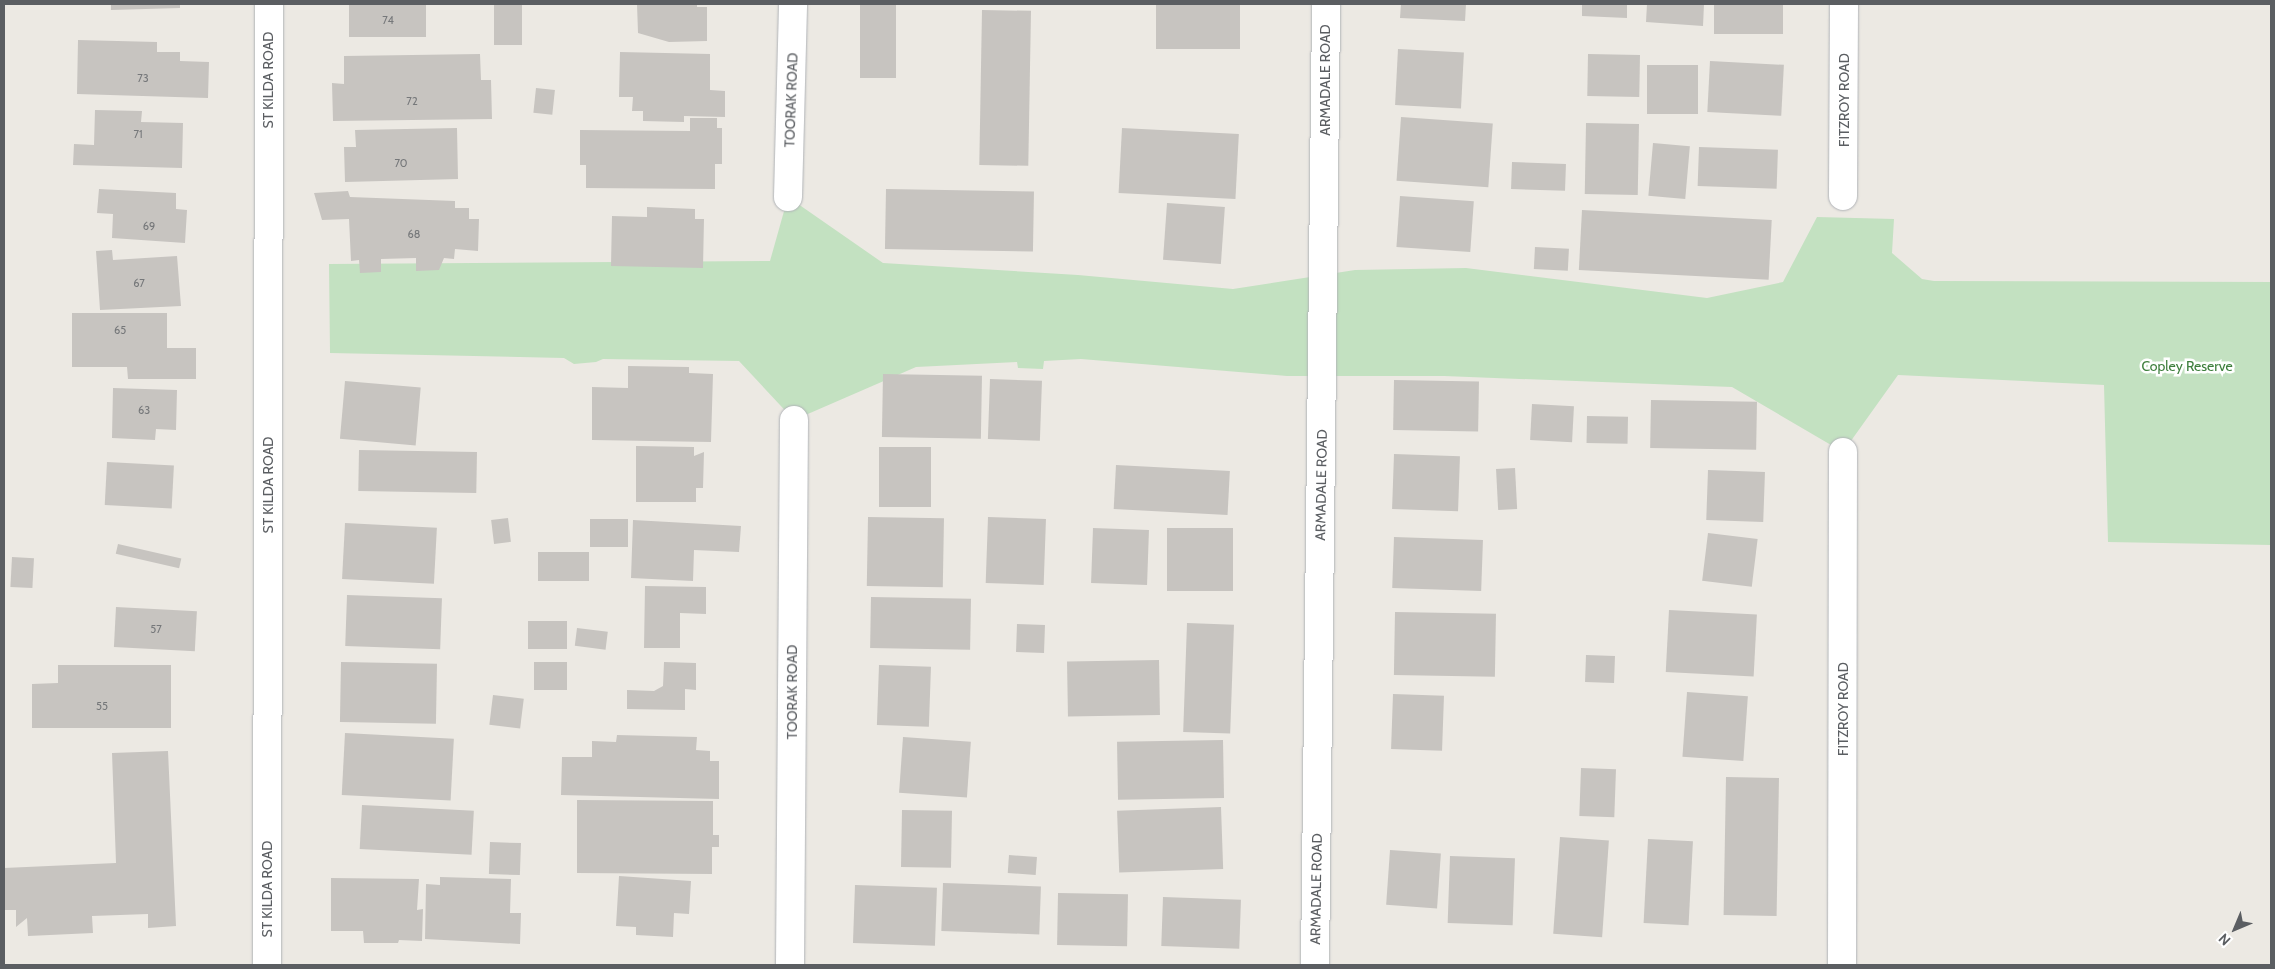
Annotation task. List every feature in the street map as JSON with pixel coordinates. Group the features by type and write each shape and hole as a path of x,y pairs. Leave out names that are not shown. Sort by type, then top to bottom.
{"street":[{"name":"ST KILDA ROAD","path":"267,965 268,4"},
{"name":"TOORAK ROAD","path":"788,197 793,4"},
{"name":"ARMADALE ROAD","path":"1315,965 1326,4"},
{"name":"FITZROY ROAD","path":"1843,196 1844,4"},
{"name":"TOORAK ROAD","path":"790,965 794,420"},
{"name":"FITZROY ROAD","path":"1842,965 1843,452"}],"green space":[{"name":"Copley Reserve","path":"788,197 883,263 1078,275 1233,289 1355,270 1466,268 1707,298 1783,282 1817,217 1894,219 1892,253 1922,279 1934,281 2271,282 2271,545 2108,542 2104,385 1898,375 1843,452 1732,387 1444,376 1287,376 1081,359 1044,361 1043,369 1018,368 1017,362 916,367 794,420 739,361 603,359 596,362 574,364 564,358 330,353 329,264 770,261"}],"building":[{"path":"111,4 180,4 180,8 111,10"},
{"path":"349,4 426,4 426,37 349,37"},
{"path":"494,4 522,4 522,45 494,45"},
{"path":"637,4 697,4 697,7 707,7 707,41 669,42 638,33"},
{"path":"860,4 896,4 896,78 860,78"},
{"path":"1156,4 1240,4 1240,49 1156,49"},
{"path":"1401,4 1466,4 1465,21 1400,18"},
{"path":"1582,4 1627,4 1627,18 1582,16"},
{"path":"1647,4 1704,4 1703,26 1646,22"},
{"path":"1714,4 1783,4 1783,34 1714,34"},
{"path":"982,10 1031,11 1028,166 979,165"},
{"path":"78,40 157,42 157,52 180,52 180,61 209,62 208,98 77,94"},
{"path":"1398,49 1464,52 1461,108 1395,105"},
{"path":"620,52 710,54 710,90 725,91 725,117 684,116 684,122 643,121 643,111 632,111 633,97 619,97"},
{"path":"480,54 481,80 491,80 492,119 333,121 332,83 344,84 344,56"},
{"path":"1588,54 1640,55 1639,97 1587,96"},
{"path":"1710,61 1784,65 1781,116 1707,112"},
{"path":"1647,65 1698,65 1698,114 1647,114"},
{"path":"536,88 555,90 552,115 533,113"},
{"path":"95,110 142,111 141,122 183,123 182,168 73,165 74,144 94,145"},
{"path":"1401,117 1493,123 1488,187 1397,181"},
{"path":"690,118 717,118 717,128 722,128 722,164 715,164 715,189 586,188 586,165 580,165 580,130 690,131"},
{"path":"1586,123 1639,124 1638,195 1585,194"},
{"path":"457,128 458,179 345,182 344,147 356,147 355,130"},
{"path":"1122,128 1239,134 1235,199 1119,193"},
{"path":"1653,143 1690,146 1685,199 1648,196"},
{"path":"1699,147 1778,150 1777,189 1698,186"},
{"path":"1512,162 1566,164 1565,191 1511,189"},
{"path":"99,189 176,193 176,209 187,210 185,243 112,238 113,214 97,213"},
{"path":"886,189 1034,192 1033,252 885,249"},
{"path":"348,191 350,197 455,201 455,208 469,208 469,219 479,219 478,251 455,249 454,259 444,258 439,270 416,271 416,258 381,259 381,272 360,273 359,260 351,261 349,219 322,220 314,193"},
{"path":"1400,196 1474,201 1470,252 1396,247"},
{"path":"1167,203 1225,207 1221,264 1163,260"},
{"path":"647,207 695,209 695,219 704,219 703,268 611,266 612,216 647,217"},
{"path":"1582,210 1772,220 1769,280 1579,270"},
{"path":"1535,247 1569,249 1568,271 1534,269"},
{"path":"112,250 113,260 177,256 181,306 100,310 96,251"},
{"path":"72,313 167,313 167,348 196,348 196,379 128,379 127,367 72,367"},
{"path":"628,366 689,367 689,373 713,374 711,442 592,440 592,387 628,388"},
{"path":"883,374 982,376 981,439 882,437"},
{"path":"990,379 1042,381 1040,441 988,439"},
{"path":"1394,380 1479,381 1478,431 1393,430"},
{"path":"345,381 421,388 416,445 340,439"},
{"path":"113,388 177,390 176,430 156,429 155,440 112,438"},
{"path":"1651,400 1757,402 1756,450 1650,448"},
{"path":"1532,404 1574,406 1572,442 1530,440"},
{"path":"1587,416 1628,417 1628,444 1587,443"},
{"path":"636,446 694,447 694,456 704,452 703,488 696,488 696,502 636,502"},
{"path":"879,447 931,447 931,507 879,507"},
{"path":"359,450 477,452 476,493 358,491"},
{"path":"1394,454 1460,456 1458,511 1392,509"},
{"path":"107,462 174,466 172,508 105,505"},
{"path":"1116,465 1230,471 1228,515 1114,509"},
{"path":"1515,468 1517,509 1498,510 1496,469"},
{"path":"1708,470 1765,472 1763,522 1706,520"},
{"path":"868,517 944,518 943,587 867,586"},
{"path":"988,517 1046,519 1044,585 986,583"},
{"path":"508,518 511,542 494,544 491,520"},
{"path":"590,519 628,519 628,547 590,547"},
{"path":"633,520 741,526 739,552 694,550 693,581 631,578"},
{"path":"345,523 437,528 434,584 342,579"},
{"path":"1093,528 1149,530 1147,585 1091,583"},
{"path":"1167,528 1233,528 1233,591 1167,591"},
{"path":"1708,533 1758,539 1752,587 1702,581"},
{"path":"1394,537 1483,540 1481,591 1392,588"},
{"path":"118,544 181,559 179,568 116,554"},
{"path":"538,552 589,552 589,581 538,581"},
{"path":"12,557 34,558 32,588 10,587"},
{"path":"645,586 706,587 706,614 680,613 680,648 644,648"},
{"path":"347,595 442,598 440,649 345,646"},
{"path":"871,597 971,599 970,650 870,648"},
{"path":"116,607 197,611 195,651 114,647"},
{"path":"1669,610 1757,615 1754,677 1666,672"},
{"path":"1395,612 1496,614 1495,677 1394,675"},
{"path":"528,621 567,621 567,649 528,649"},
{"path":"1187,623 1234,625 1230,734 1183,732"},
{"path":"1017,624 1045,625 1044,653 1016,652"},
{"path":"577,628 608,632 606,650 575,646"},
{"path":"1586,655 1615,656 1614,683 1585,682"},
{"path":"1159,660 1160,715 1068,717 1067,662"},
{"path":"341,662 437,664 436,724 340,722"},
{"path":"534,662 567,662 567,690 534,690"},
{"path":"664,662 696,663 696,690 685,689 685,710 627,709 627,690 654,691 663,686"},
{"path":"58,665 171,665 171,728 32,728 32,684 58,683"},
{"path":"879,665 931,667 929,727 877,725"},
{"path":"1687,692 1748,696 1743,761 1682,757"},
{"path":"1393,694 1444,696 1442,751 1391,749"},
{"path":"493,695 524,699 520,729 489,725"},
{"path":"345,733 454,739 451,801 342,795"},
{"path":"617,735 697,737 696,750 710,751 710,761 719,761 719,799 561,795 562,757 592,757 592,741 616,742"},
{"path":"903,737 971,742 967,798 899,793"},
{"path":"1223,740 1224,798 1118,800 1117,742"},
{"path":"168,751 176,926 148,928 148,914 92,916 93,933 28,936 27,918 16,927 16,910 4,910 4,868 116,863 112,753"},
{"path":"1581,768 1616,769 1614,817 1579,816"},
{"path":"1726,777 1779,778 1777,916 1724,915"},
{"path":"577,800 713,801 713,835 719,835 719,847 712,847 712,874 577,873"},
{"path":"362,805 474,811 472,855 360,849"},
{"path":"1221,807 1223,869 1119,873 1117,811"},
{"path":"902,810 952,811 951,868 901,867"},
{"path":"1560,837 1609,840 1602,937 1553,934"},
{"path":"1648,839 1693,841 1689,925 1644,923"},
{"path":"490,842 521,843 520,875 489,874"},
{"path":"1390,850 1441,854 1437,908 1386,905"},
{"path":"1009,855 1037,857 1036,875 1008,873"},
{"path":"1450,856 1515,858 1513,925 1448,923"},
{"path":"619,876 691,881 689,914 674,913 673,937 636,935 636,927 616,926"},
{"path":"440,877 511,879 510,913 521,913 520,944 425,939 426,884 440,885"},
{"path":"331,878 419,879 417,910 423,909 422,941 399,940 398,943 364,943 363,931 331,931"},
{"path":"943,883 1041,886 1039,934 941,931"},
{"path":"855,885 937,888 935,946 853,943"},
{"path":"1058,893 1128,894 1127,946 1057,945"},
{"path":"1163,897 1241,900 1239,949 1161,946"}]}
